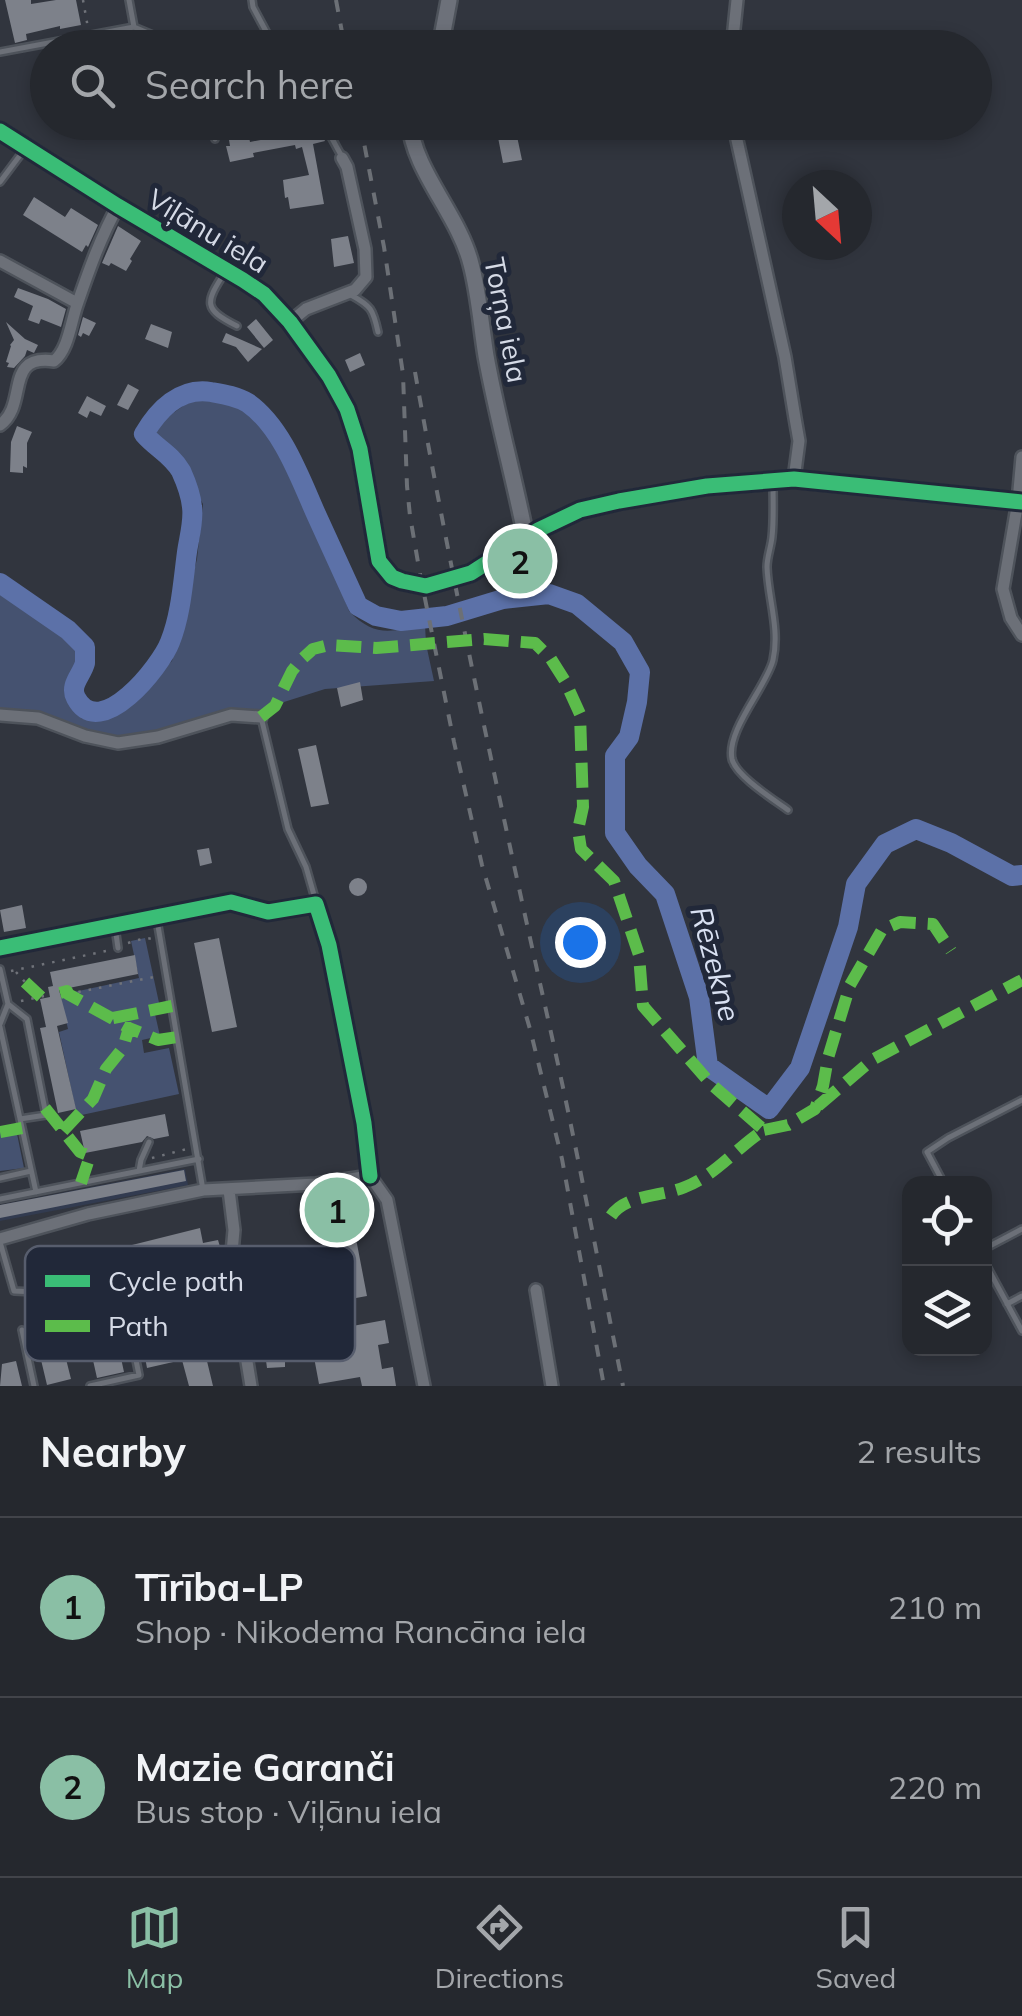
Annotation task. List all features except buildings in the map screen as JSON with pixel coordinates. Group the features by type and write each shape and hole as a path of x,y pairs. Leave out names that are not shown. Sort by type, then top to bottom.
{"main road":[{"path":"443,30 448,0"},
{"name":"Viļānu iela","path":"0,130 264,294 290,322 329,376 347,410 360,449 376,551 392,578 426,586 471,572 565,516 595,505 707,486 794,478 1020,502"},
{"name":"Torņa iela","path":"413,140 418,157 463,238 472,265 487,359 526,538"}],"street":[{"path":"734,30 737,0"},
{"path":"737,140 799,441 794,478"},
{"path":"290,322 306,309 348,293 366,277 367,264 342,158"},
{"path":"1,425 10,414 25,367 35,360 59,358 77,303 118,206"},
{"path":"0,261 77,303"},
{"path":"1022,458 1020,502 1003,589 1022,636"},
{"path":"0,715 38,718 85,736 118,743 231,715 261,718"},
{"path":"0,948 231,902 268,912 316,904 329,945 361,1106 370,1176 387,1200 424,1386"},
{"path":"0,1241 88,1214 203,1190 316,1184 370,1176"},
{"path":"229,1190 233,1246"},
{"path":"536,1290 552,1386"},
{"path":"247,1361 251,1386"}],"lane":[{"path":"129,0 134,27"},
{"path":"252,0 266,30"},
{"path":"118,30 141,30"},
{"path":"0,52 30,46"},
{"path":"332,140 342,158"},
{"path":"0,182 26,148"},
{"path":"227,270 212,293 211,307 214,313 237,326"},
{"path":"348,293 372,309 378,332"},
{"path":"773,479 772,536 766,564 774,658 747,706 731,756 737,771 788,810"},
{"path":"261,718 288,828 306,867 316,904"},
{"path":"156,917 203,1190"},
{"path":"114,924 118,948"},
{"path":"0,971 8,1004 0,1026 36,1192"},
{"path":"8,1004 27,1018 46,1115 20,1119"},
{"path":"940,1176 927,1152 1022,1100"},
{"path":"138,1171 149,1142"},
{"path":"0,1199 198,1159"},
{"path":"0,1178 31,1171"},
{"path":"992,1244 1022,1229"},
{"path":"0,1241 14,1291 25,1292"},
{"path":"987,1266 1022,1331"},
{"path":"1007,1304 1022,1296"},
{"path":"22,1330 25,1344"},
{"path":"29,1361 34,1386"},
{"path":"90,1386 140,1375 137,1361"}],"path":[{"path":"82,0 89,30"},
{"path":"0,971 118,948 145,938 160,940"},
{"path":"15,970 26,982"},
{"path":"68,994 166,974"},
{"path":"8,1004 49,995"},
{"path":"141,1160 186,1151 189,1146"}],"shaded area":[{"path":"204,391 260,415 285,446 349,611 367,626 384,631 425,624 434,681 325,689 240,716 118,743 38,718 0,715 0,583 68,630 85,647 66,686 82,719 113,716 172,661 197,559 203,504 174,450 170,455 144,434"},
{"path":"145,938 161,1012 155,1014 160,1036 142,1040 144,1053 169,1048 179,1094 77,1116 59,1032 68,1029 60,995 139,978 131,941"},
{"path":"16,1129 24,1168 0,1171 0,1130"},
{"path":"185,1169 188,1185 0,1221 0,1205"}],"waterway":[{"name":"Rēzekne","path":"0,583 68,630 85,647 85,663 74,689 76,698 87,709 100,712 129,696 155,667 174,632 192,518 191,498 181,471 144,434 171,402 200,391 244,401 271,425 296,469 358,606 376,616 401,621 447,616 503,599 549,594 577,604 623,642 640,672 629,737 615,756 615,833 638,866 665,894 699,997 708,1066 769,1109 800,1068 848,927 856,884 885,844 916,829 1012,876 1022,875"}],"railway":[{"path":"336,0 342,30"},
{"path":"363,140 403,374 407,486 420,574 482,865 530,1029 562,1159 604,1386"},
{"path":"415,372 463,626 623,1386"}],"marked path":[{"path":"261,717 275,706 301,660 313,649 329,645 376,648 484,639 535,643 551,659 580,714 581,849 614,881 639,955 643,1006 711,1084 764,1130 696,1182 635,1200 611,1216"},
{"path":"764,1130 788,1125 815,1109 850,985 882,930 900,922 933,924 951,951"},
{"path":"818,1106 872,1060 1022,980"},
{"path":"25,982 41,997"},
{"path":"60,993 67,991 129,1028"},
{"path":"113,1018 172,1006"},
{"path":"63,1131 93,1099 106,1069 123,1048 129,1028 158,1040 177,1037"},
{"path":"45,1108 80,1152 90,1156 81,1183"},
{"path":"0,1132 22,1128"}],"cycle path":[{"path":"0,131 243,280 264,294 290,322 329,376 347,409 360,449 379,561 392,577 402,581 426,586 471,573 538,530 580,510 707,486 794,479 1022,502"},
{"path":"0,948 231,902 268,912 316,904 329,945 364,1123 370,1176"}],"place":[{"name":"Mazie Garanči","path":"520,561"},
{"name":"Tīrība-LP","path":"337,1210"}]}
